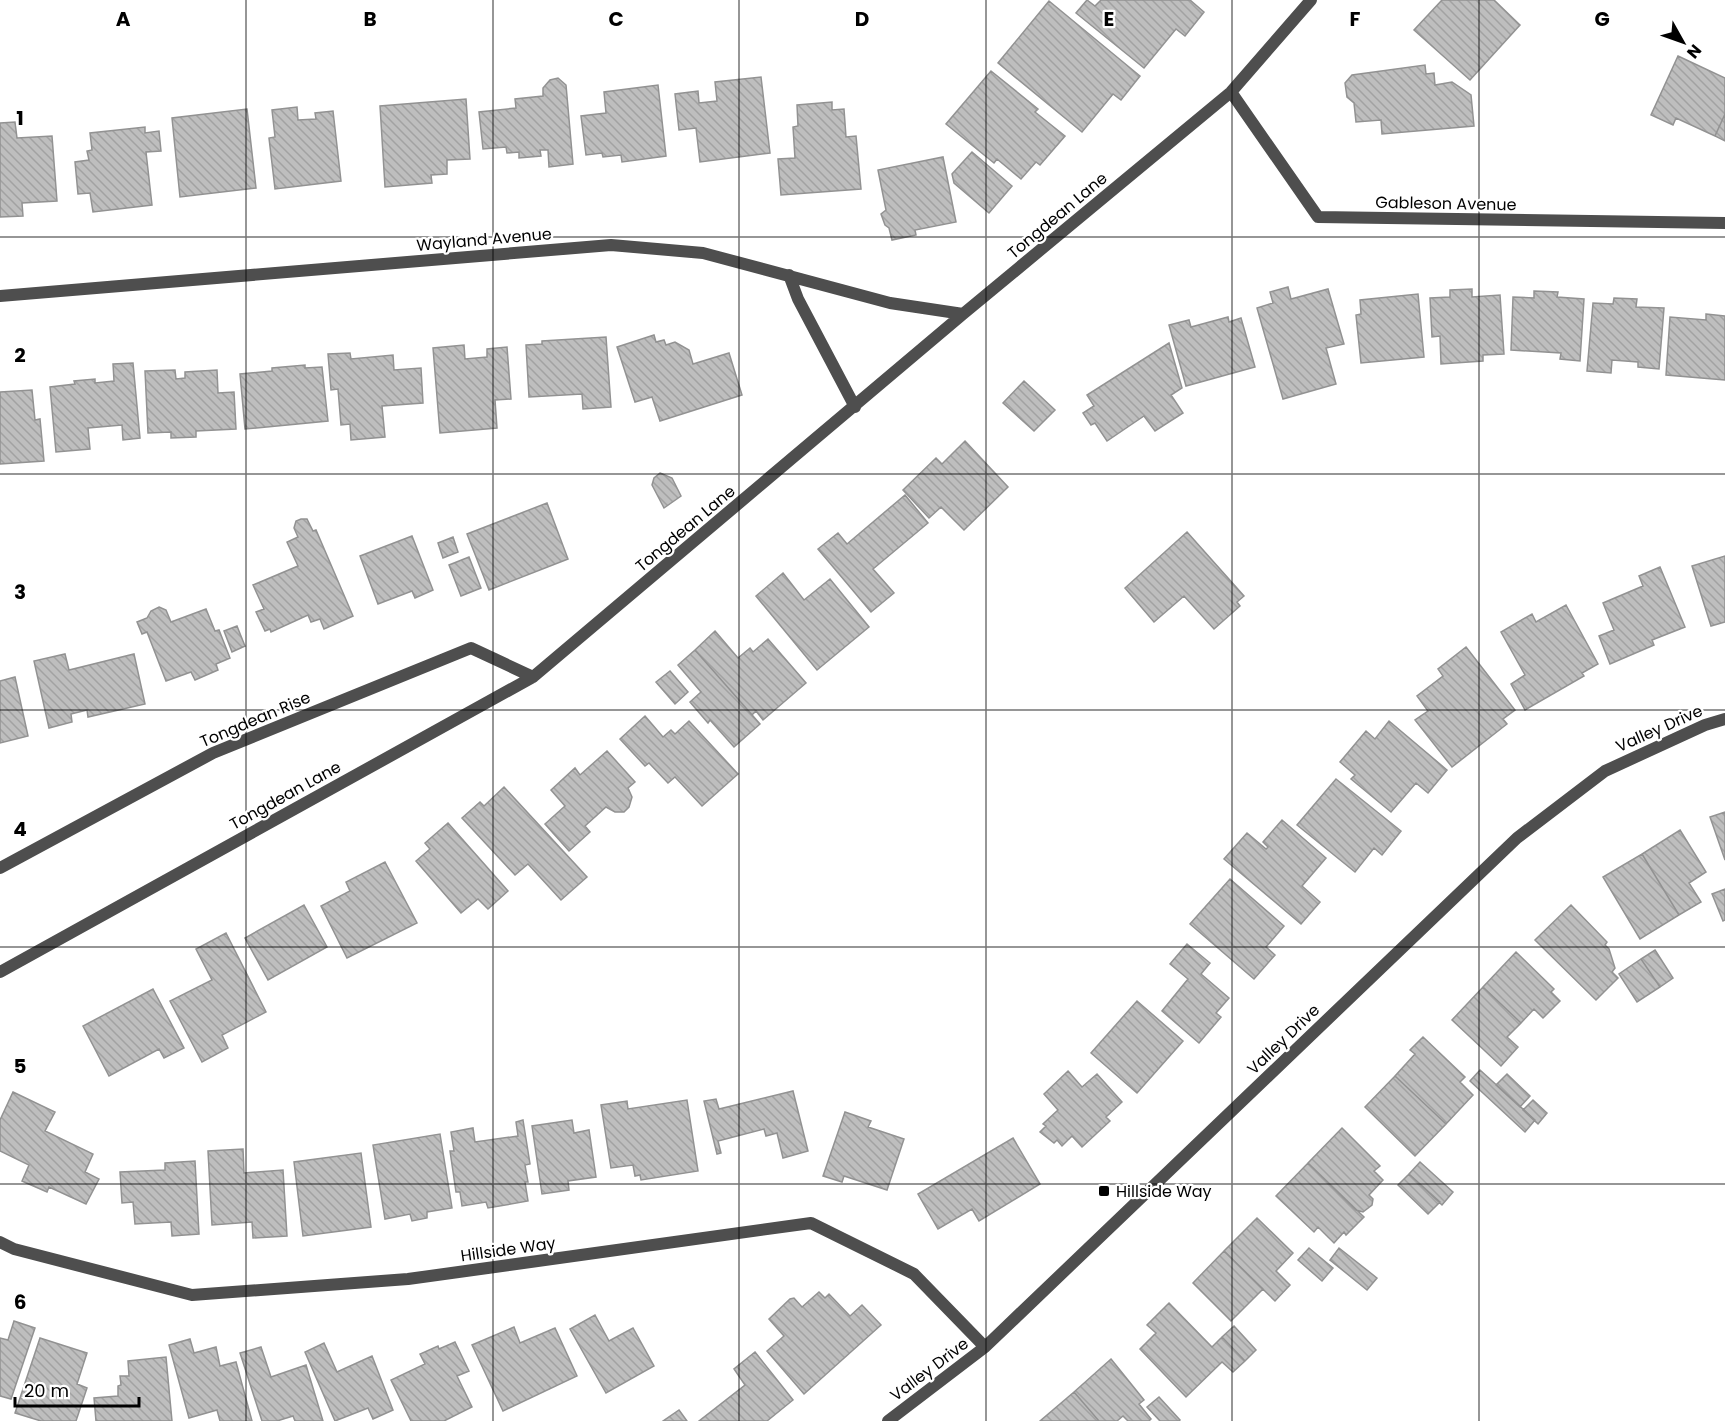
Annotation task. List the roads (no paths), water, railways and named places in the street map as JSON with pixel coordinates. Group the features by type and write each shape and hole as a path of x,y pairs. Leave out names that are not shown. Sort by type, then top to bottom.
{"street":[{"name":"Tongdean Lane","path":"0,972 533,677 963,314 1231,92 1311,0"},
{"name":"Gableson Avenue","path":"1231,92 1318,217 1725,223"},
{"name":"Wayland Avenue","path":"0,296 611,245 703,253 890,303 963,314"},
{"path":"789,275 798,298 855,407"},
{"name":"Tongdean Rise","path":"0,868 213,753 471,648 533,677"},
{"name":"Valley Drive","path":"888,1421 985,1347 1517,838 1605,771 1705,725 1725,719"},
{"name":"Hillside Way","path":"0,1242 14,1249 192,1295 408,1279 811,1223 914,1274 985,1347"}],"place":[{"name":"Hillside Way","path":"1104,1191"}]}
